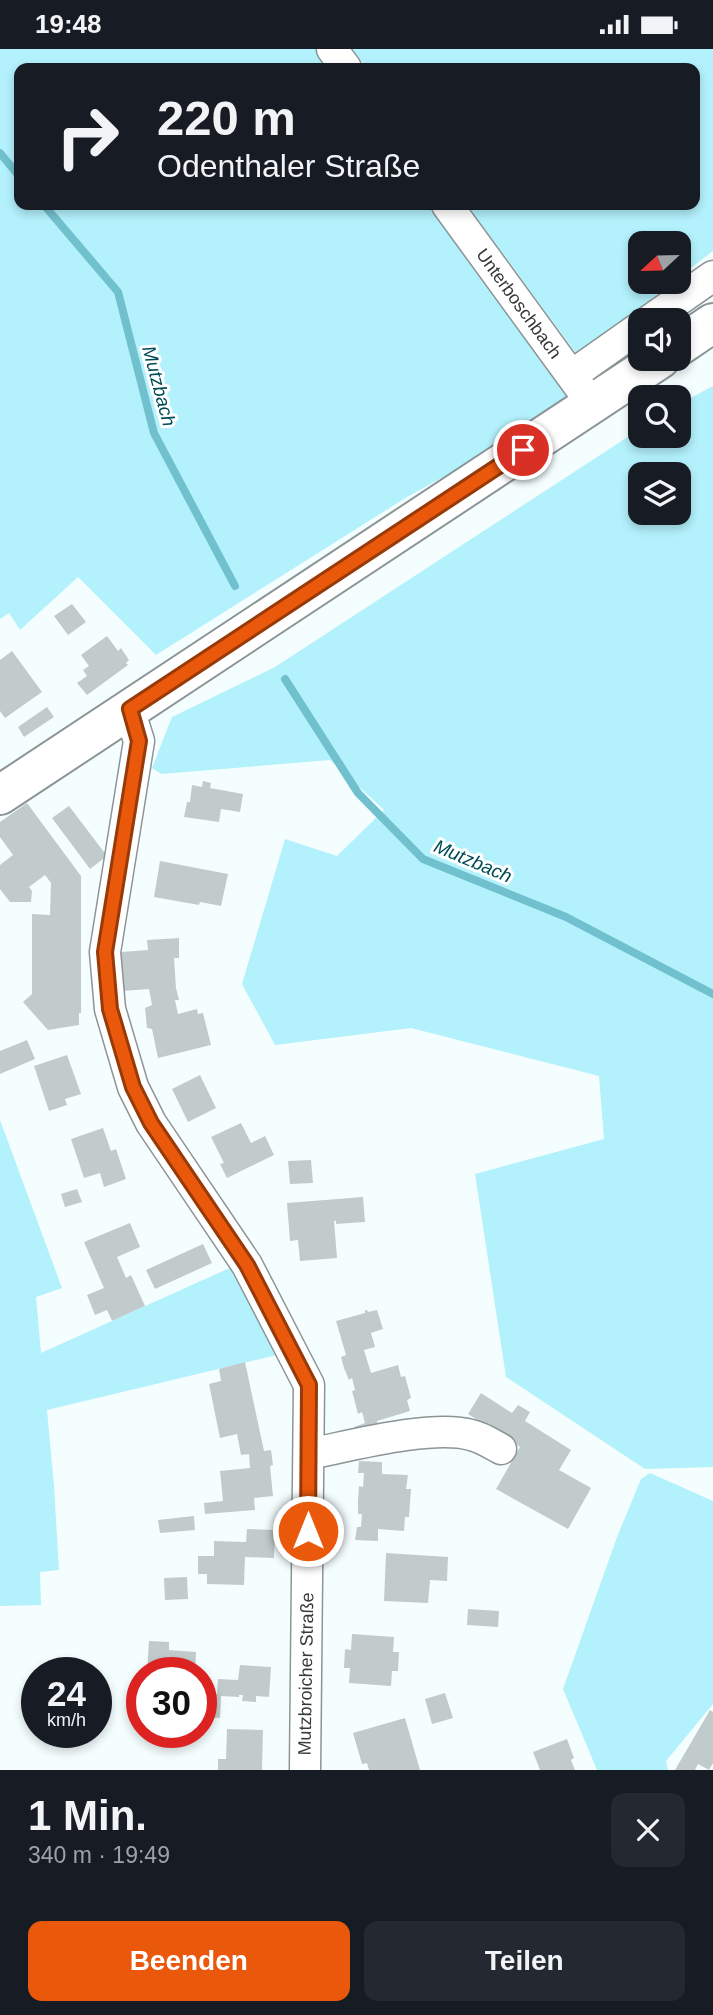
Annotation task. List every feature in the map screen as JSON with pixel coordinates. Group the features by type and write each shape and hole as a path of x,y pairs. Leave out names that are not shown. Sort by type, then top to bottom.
{"main road":[{"path":"691,338 713,323"},
{"path":"0,795 130,709 582,389 629,371"}],"street":[{"name":"Unterboschbach","path":"451,210 582,389"},
{"path":"667,308 713,276"},
{"path":"582,389 628,340"},
{"name":"Mutzbroicher Straße","path":"130,709 139,741 105,952 110,1009 133,1087 151,1123 247,1265 309,1385 305,1770"},
{"path":"309,1454 441,1432 471,1434 501,1449"}],"shaded area":[{"path":"0,49 328,49 338,63 14,63 14,210 447,210 583,400 407,497 156,655 78,577 20,630 9,613 0,619"},
{"path":"352,49 713,49 713,251 691,268 691,231 628,231 628,294 658,294 640,308 628,308 628,317 578,356 471,210 700,210 700,63 363,63"},
{"path":"713,386 713,1467 645,1469 506,1377 475,1174 604,1139 599,1076 411,1028 275,1045 242,984 285,839 337,856 384,810 330,760 161,774 152,768 172,717 275,667 628,437 628,448 691,448 691,398"},
{"path":"0,1120 62,1288 36,1297 41,1353 234,1266 277,1355 47,1410 59,1570 40,1572 41,1605 0,1606"},
{"path":"650,1473 713,1501 713,1704 666,1761 668,1770 597,1770 563,1689 617,1537 641,1479"}],"building":[{"path":"72,604 86,622 68,635 54,616"},
{"path":"107,636 118,651 121,648 129,660 126,663 128,665 87,695 77,683 87,676 83,670 89,666 81,655"},
{"path":"12,651 42,692 5,718 0,711 0,660"},
{"path":"47,707 54,717 24,737 18,727"},
{"path":"203,781 211,783 210,788 243,794 240,812 221,809 219,822 184,817 187,802 190,802 192,785 202,787"},
{"path":"27,803 81,876 79,1025 48,1030 23,1002 32,994 32,914 50,915 51,883 45,875 29,887 32,891 31,902 10,902 0,889 0,865 13,855 0,837 0,822"},
{"path":"69,806 107,856 90,869 52,818"},
{"path":"160,861 228,874 221,906 154,897"},
{"path":"179,938 179,958 174,958 178,1014 197,1009 198,1014 203,1013 211,1045 158,1058 152,1029 147,1028 145,1008 152,1005 149,989 123,991 121,952 148,950 147,940"},
{"path":"27,1040 35,1059 0,1074 0,1051"},
{"path":"67,1055 81,1094 65,1099 67,1105 49,1111 34,1066"},
{"path":"200,1075 216,1108 188,1122 172,1089"},
{"path":"241,1123 251,1143 265,1136 274,1155 227,1178 220,1164 224,1163 211,1137"},
{"path":"103,1128 111,1151 116,1149 126,1179 104,1187 100,1173 84,1178 71,1139"},
{"path":"311,1160 313,1183 290,1184 288,1161"},
{"path":"77,1189 82,1202 65,1207 61,1194"},
{"path":"363,1197 365,1222 336,1224 334,1221 337,1258 300,1261 298,1240 290,1241 287,1203"},
{"path":"130,1223 140,1247 117,1257 126,1278 131,1275 145,1306 112,1321 107,1310 95,1315 87,1295 104,1288 84,1242"},
{"path":"203,1244 212,1263 155,1289 146,1270"},
{"path":"365,1310 377,1310 383,1329 371,1333 375,1347 364,1350 371,1373 398,1365 401,1377 405,1376 411,1398 407,1400 410,1411 377,1421 380,1432 358,1438 354,1427 365,1423 362,1412 358,1414 352,1391 355,1390 352,1378 349,1380 344,1368 341,1357 346,1355 336,1321 365,1313"},
{"path":"245,1362 264,1451 271,1450 273,1496 254,1498 255,1510 205,1514 204,1503 223,1501 220,1471 250,1468 249,1454 241,1455 237,1434 220,1438 209,1384 221,1381 219,1369"},
{"path":"481,1393 512,1413 518,1405 530,1412 525,1421 571,1450 559,1470 591,1488 568,1529 496,1489 520,1447 468,1414"},
{"path":"359,1461 382,1462 382,1474 408,1475 406,1489 411,1489 409,1517 405,1517 404,1531 378,1529 378,1541 355,1540 357,1527 361,1527 362,1514 358,1514 358,1500 364,1473 358,1473"},
{"path":"194,1516 195,1530 160,1533 158,1520"},
{"path":"247,1529 275,1530 274,1558 245,1557 244,1585 207,1584 207,1574 198,1574 198,1556 214,1556 214,1541 246,1542"},
{"path":"386,1553 448,1557 447,1581 430,1580 428,1603 384,1601"},
{"path":"187,1577 188,1599 165,1600 164,1578"},
{"path":"468,1609 499,1611 498,1627 467,1625"},
{"path":"352,1634 394,1637 393,1652 399,1652 398,1671 392,1671 391,1686 349,1683 350,1668 344,1668 345,1649 351,1650"},
{"path":"149,1641 169,1642 169,1650 196,1652 196,1657 148,1657"},
{"path":"240,1665 271,1667 269,1697 256,1696 256,1702 242,1701 243,1695 221,1696 220,1718 217,1718 218,1679 238,1680"},
{"path":"445,1693 453,1718 432,1724 425,1699"},
{"path":"710,1710 713,1712 713,1763 709,1770 698,1764 695,1770 675,1770"},
{"path":"405,1718 420,1770 369,1770 367,1763 362,1764 353,1733"},
{"path":"227,1729 263,1730 262,1770 218,1770 218,1759 226,1759"},
{"path":"567,1739 575,1770 540,1770 533,1752"}],"waterway":[{"name":"Mutzbach","path":"0,153 14,170"},
{"name":"Mutzbach","path":"48,210 118,292 154,433 235,586"},
{"name":"Mutzbach","path":"285,679 358,793 423,859 566,917 713,994"}],"route":[{"path":"308,1531 309,1385 247,1265 151,1123 133,1087 110,1009 105,952 139,741 130,709 523,450"}]}
